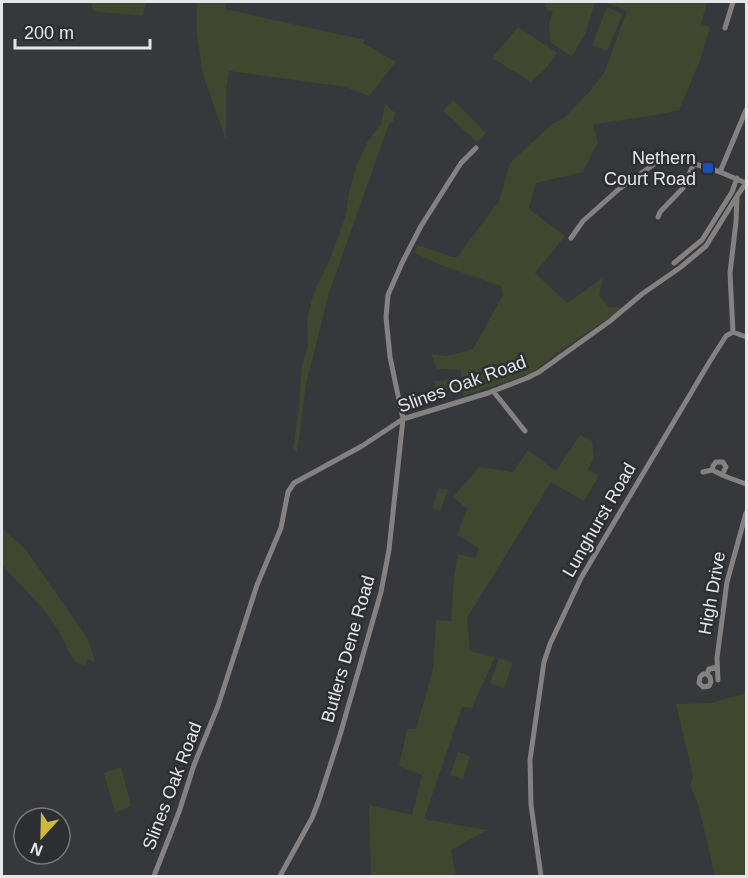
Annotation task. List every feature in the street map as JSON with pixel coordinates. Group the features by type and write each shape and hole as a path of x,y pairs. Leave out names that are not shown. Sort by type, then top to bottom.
{"street":[{"path":"725,28 733,2"},
{"path":"720,172 747,110"},
{"name":"Butlers Dene Road","path":"280,876 312,818 319,800 381,592 389,550 403,419 389,349 386,317 388,295 424,221 461,163 476,148"},
{"path":"572,238 583,221 619,189 667,155 746,183"},
{"path":"658,217 660,212 684,188 694,163"},
{"path":"674,263 702,240 732,192 737,178"},
{"name":"Slines Oak Road","path":"154,876 179,812 194,765 214,718 258,585 278,536 288,492 294,483 362,446 403,419 493,391 539,372 602,327 706,246 746,183"},
{"path":"737,196 730,273 733,332 747,337"},
{"name":"Lunghurst Road","path":"541,876 531,805 530,760 544,662 550,644 581,578 710,361 726,336 733,332"},
{"path":"493,391 525,431"},
{"path":"712,470 716,462 723,462 726,467 722,475"},
{"path":"703,472 712,470 747,484"},
{"name":"High Drive","path":"718,680 717,651 727,582 746,516"},
{"path":"707,674 709,669 717,667"}],"green space":[{"path":"91,2 146,2 143,16 93,11"},
{"path":"199,2 226,2 225,9 365,40 363,43 396,62 369,96 346,87 229,71 226,89 226,140 203,75 197,35 197,5"},
{"path":"546,2 595,2 586,32 572,57 550,42 549,24 553,11 549,11 544,6"},
{"path":"604,2 707,2 701,24 710,27 701,58 679,110 593,125 598,142 583,172 536,183 529,209 565,236 535,273 567,303 603,278 599,296 609,307 625,307 530,374 463,396 461,370 437,369 431,354 446,356 473,349 503,295 501,286 443,266 414,253 418,245 457,257 499,201 510,163 552,124 564,118 604,73 627,11"},
{"path":"607,7 623,14 607,51 592,45"},
{"path":"518,27 557,53 546,68 531,82 492,58"},
{"path":"453,100 486,133 477,142 443,111"},
{"path":"385,104 395,113 393,122 389,124 329,293 306,384 297,452 293,448 302,365 308,346 307,318 314,292 330,259 346,215 349,192 357,164 368,141 381,124"},
{"path":"459,379 459,389 436,391 435,381"},
{"path":"580,435 592,441 594,457 588,470 599,475 584,501 551,482 467,618 470,651 495,657 472,708 462,707 424,819 487,830 451,850 456,876 371,876 369,805 412,815 422,775 399,766 407,729 416,729 433,669 436,620 451,621 458,554 475,558 479,548 457,535 467,509 453,497 479,467 513,472 528,450 556,471"},
{"path":"439,488 448,490 440,511 432,508"},
{"path":"2,528 26,550 88,639 95,662 88,659 85,665 80,664 72,657 60,633 47,615 2,565"},
{"path":"499,658 513,663 504,688 490,683"},
{"path":"746,693 746,876 715,876 698,803 690,785 693,777 676,704 711,703"},
{"path":"458,752 470,756 463,779 450,775"},
{"path":"121,767 131,806 115,813 104,773"}],"place":[{"name":"Nethern Court Road","path":"708,168"}]}
